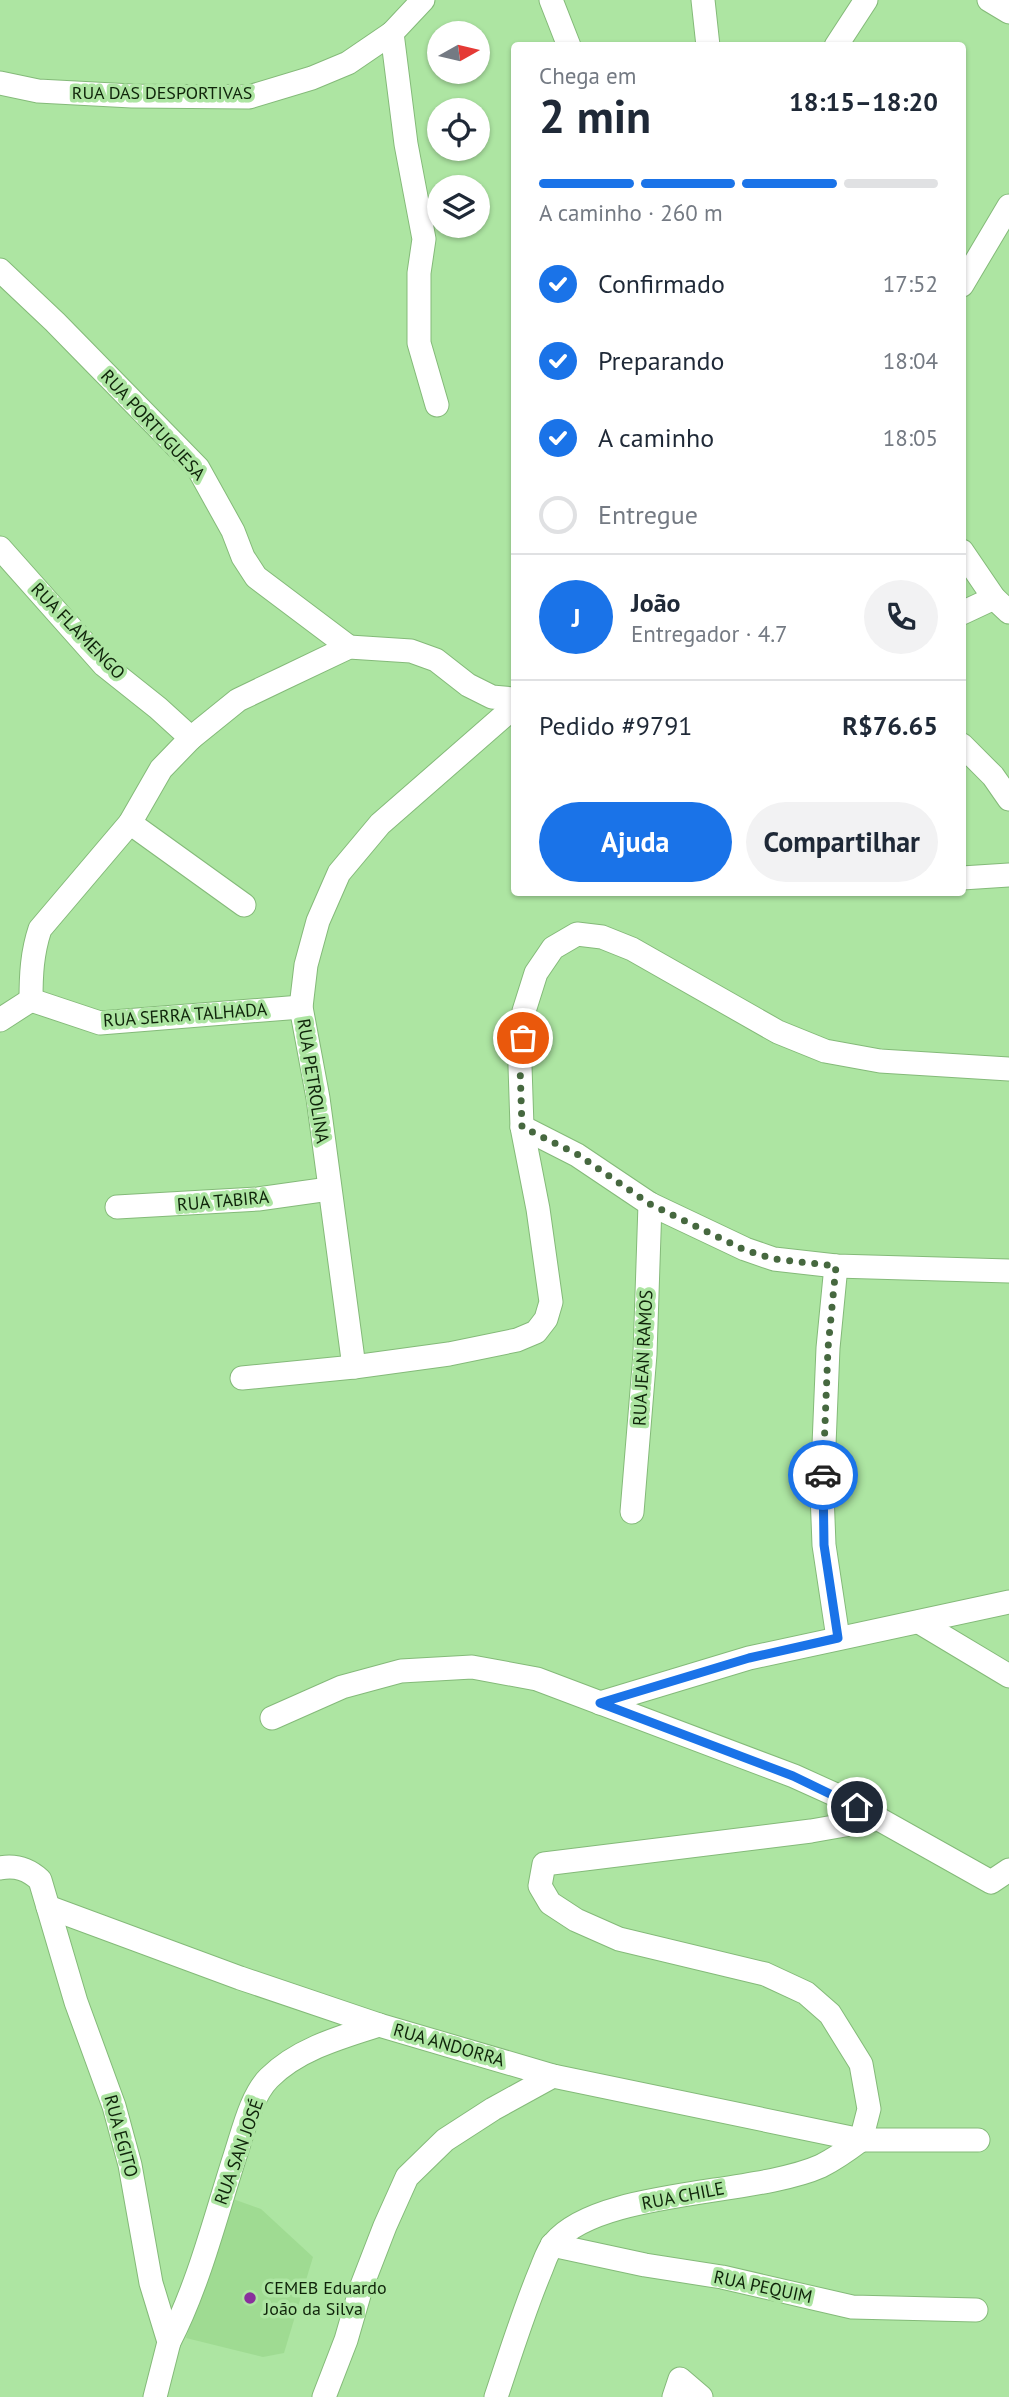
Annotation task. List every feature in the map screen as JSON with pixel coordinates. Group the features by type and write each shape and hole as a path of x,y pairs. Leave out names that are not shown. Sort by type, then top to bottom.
{"street":[{"name":"RUA DAS DESPORTIVAS","path":"0,83 38,91 132,96 249,97 312,78 348,63 392,33 423,0"},
{"path":"551,0 567,42"},
{"path":"703,0 708,42"},
{"path":"839,42 866,0"},
{"path":"989,0 1009,12"},
{"path":"392,33 406,144 424,239 419,273 419,343 437,405"},
{"path":"966,279 1008,211"},
{"name":"RUA PORTUGUESA","path":"0,270 55,322 198,468 256,577 349,647"},
{"name":"RUA FLAMENGO","path":"0,548 104,665 191,738"},
{"path":"966,557 1001,605 966,612"},
{"path":"0,1020 31,1000 34,946 40,929 130,823 161,769 191,738 238,700 349,647 411,652 436,660 468,684 492,697 511,699"},
{"name":"RUA PETROLINA","path":"354,1367 318,1098 301,1007 306,965 318,921 339,873 380,824 511,710"},
{"path":"966,748 1001,771 1009,799"},
{"path":"130,823 244,905"},
{"path":"966,878 1009,875"},
{"path":"242,1378 449,1354 517,1340 536,1332 546,1319 551,1302 538,1209 522,1127 520,1066 524,1010 536,973 553,948 577,934 602,936 632,949 778,1032 825,1051 880,1061 1009,1069"},
{"name":"RUA SERRA TALHADA","path":"31,1000 100,1023 301,1007"},
{"path":"522,1127 577,1154 650,1204 745,1250 774,1259 836,1266 1009,1271"},
{"name":"RUA TABIRA","path":"117,1208 258,1199 329,1189"},
{"name":"RUA JEAN RAMOS","path":"632,1512 645,1354 650,1204"},
{"path":"836,1266 828,1348 822,1493 824,1545 838,1638"},
{"path":"600,1703 749,1658 1009,1602"},
{"path":"919,1622 1009,1676"},
{"path":"272,1718 342,1687 401,1671 472,1667 537,1679 793,1776 1000,1876"},
{"path":"879,1819 811,1831 544,1864 540,1886 550,1903 576,1920 619,1939 765,1974 806,1993 830,2014 862,2064 869,2109 861,2140 978,2140"},
{"name":"RUA EGITO","path":"21,1872 48,1907 76,2003 114,2106 130,2165 151,2283 169,2342"},
{"name":"RUA ANDORRA","path":"48,1907 379,2025 553,2076 861,2140"},
{"name":"RUA SAN JOSÉ","path":"169,2342 186,2310 249,2113 267,2080 288,2062 327,2042 379,2025"},
{"path":"324,2397 346,2340 361,2288 407,2177 445,2140 493,2109 553,2076"},
{"name":"RUA CHILE","path":"496,2397 528,2301 552,2245 566,2231 597,2215 632,2205 775,2178 820,2166 861,2140"},
{"name":"RUA PEQUIM","path":"552,2245 645,2265 735,2280 852,2307 976,2309"},
{"path":"155,2397 169,2342"},
{"path":"674,2397 680,2379 701,2397"}],"shaded area":[{"name":"CEMEB Eduardo João da Silva","path":"233,2199 261,2209 313,2257 284,2353 263,2357 186,2338"}],"way so far":[{"path":"523,1038 520,1066 522,1127 577,1154 650,1204 745,1250 774,1259 836,1266 828,1348 823,1475"}],"place":[{"name":"CEMEB Eduardo João da Silva","path":"250,2298"}],"route":[{"path":"823,1475 824,1545 838,1638 749,1658 600,1703 748,1757 836,1795 857,1807"}]}
